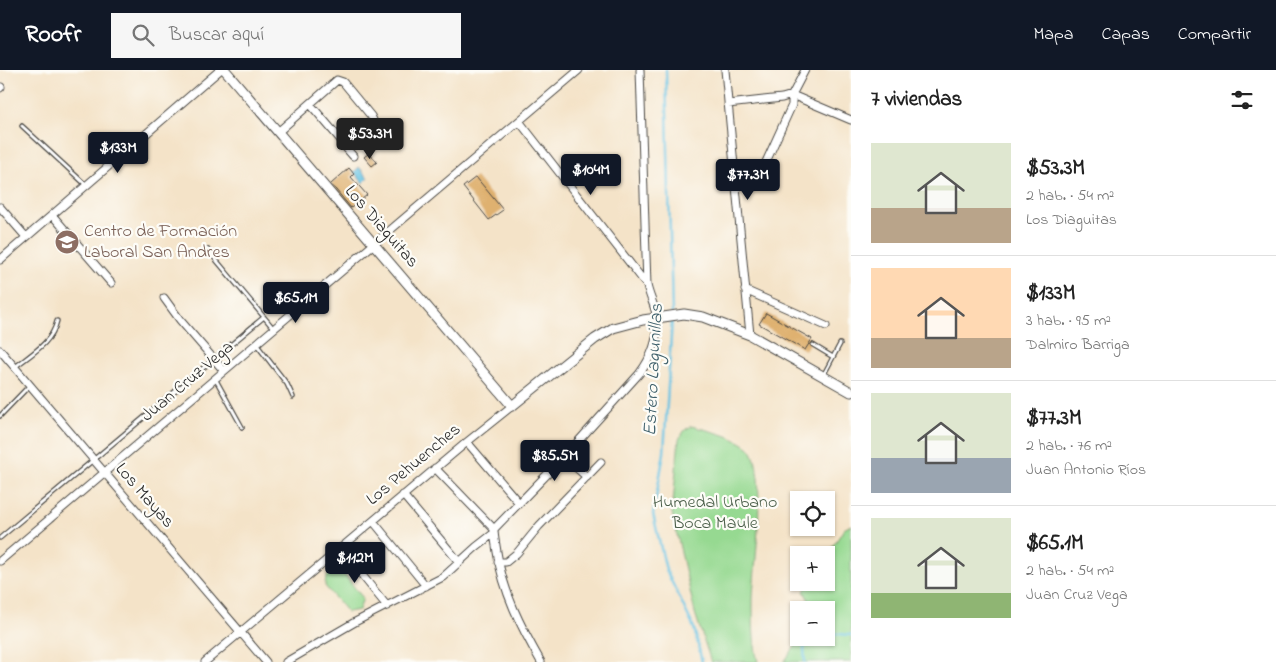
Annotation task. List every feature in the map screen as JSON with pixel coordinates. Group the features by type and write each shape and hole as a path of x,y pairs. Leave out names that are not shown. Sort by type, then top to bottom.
{"street":[{"path":"0,260 220,70"},
{"name":"Los Diaguitas","path":"225,70 512,406"},
{"name":"Juan Cruz Vega","path":"0,561 579,70"},
{"path":"286,662 355,622 443,577 494,531 643,369 652,350 657,318 647,285 640,70"},
{"path":"725,70 750,335"},
{"path":"755,186 792,105 792,95 805,70"},
{"path":"278,132 336,81 341,81 372,116 373,120 371,124 351,141 346,142 340,139 310,104"},
{"path":"728,104 782,98 792,95 851,120"},
{"path":"519,121 647,285"},
{"path":"346,142 346,148 353,156"},
{"path":"0,207 26,238"},
{"path":"53,216 110,283"},
{"path":"745,290 826,326"},
{"path":"164,298 180,320 224,371"},
{"name":"Los Pehuenches","path":"205,662 467,442 604,333 625,324 684,314 703,317 750,335 851,392"},
{"name":"Los Mayas","path":"0,350 266,662"},
{"path":"467,442 520,503"},
{"path":"564,457 587,476"},
{"path":"498,562 506,562 517,553 539,526 601,462"},
{"path":"435,468 494,531 498,562 504,586 540,662"},
{"path":"403,495 459,562"},
{"path":"373,521 426,586"},
{"path":"340,548 387,606"}],"lane":[{"path":"22,126 87,186"},
{"path":"207,249 274,329"},
{"path":"0,538 264,317"},
{"path":"15,367 48,341 54,332 57,321"},
{"path":"256,344 287,384 294,397"},
{"path":"823,376 840,344"},
{"path":"813,346 833,357"},
{"path":"215,378 242,427"},
{"path":"0,416 30,386"}],"green space":[{"name":"Humedal Urbano Boca Maule","path":"691,426 735,439 748,447 754,457 758,474 759,496 753,601 754,639 758,662 711,662 695,613 672,513 679,439 685,430"},
{"path":"851,525 851,662 784,662 795,646 835,646 835,601 809,601 804,591 835,591 835,546 833,546 844,529"},
{"path":"337,570 342,572 363,598 359,610 347,612 325,586 331,572"}],"water":[{"path":"359,167 368,178 363,183 354,172"}],"building":[{"path":"369,153 377,162 372,166 364,157"},
{"path":"349,168 354,174 351,177 367,195 351,208 331,184"},
{"path":"476,177 503,210 489,220 463,187"},
{"path":"766,313 812,339 805,350 759,324"}],"waterway":[{"name":"Estero Lagunillas","path":"666,70 672,313"},
{"name":"Estero Lagunillas","path":"672,319 664,453 653,514 666,570 694,628 702,662"},
{"path":"835,634 851,635"},
{"path":"805,646 805,662"}],"place":[{"name":"Centro de Formación Laboral San Andres","path":"67,242"}]}
